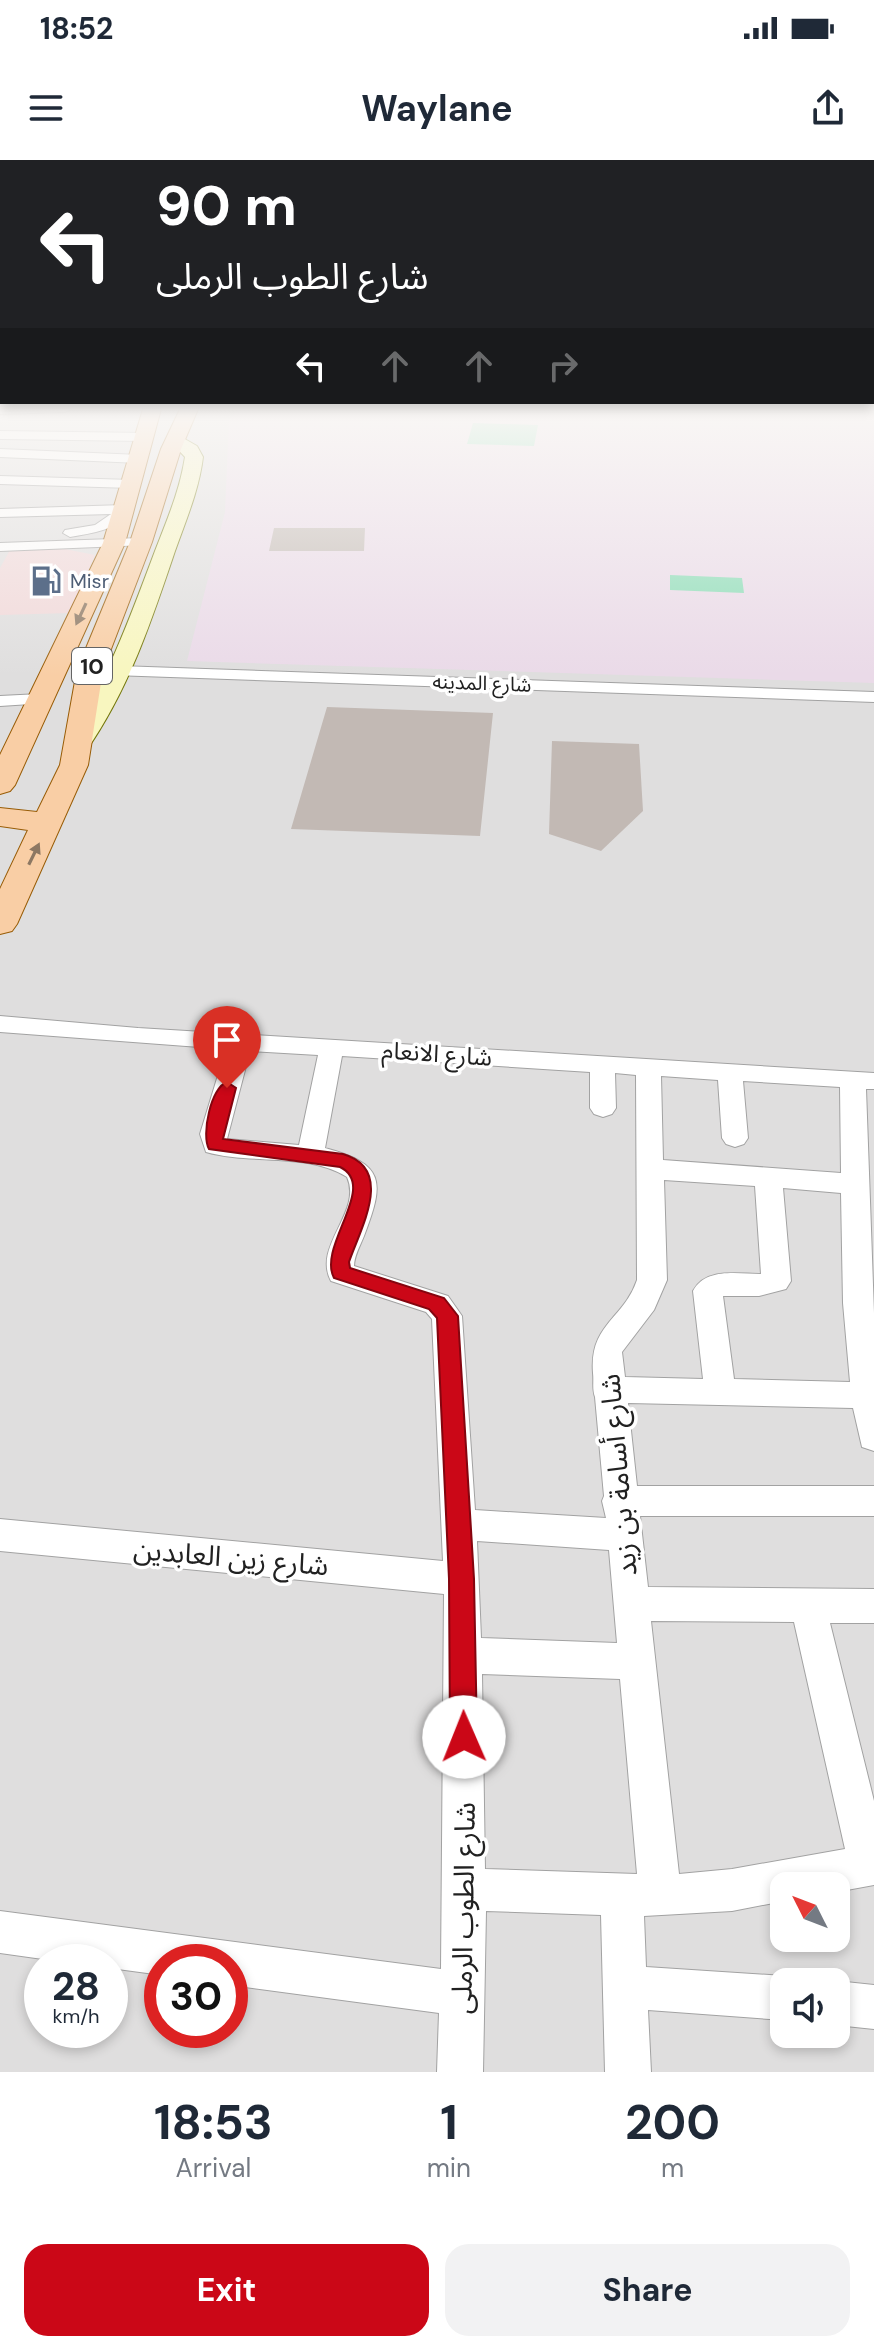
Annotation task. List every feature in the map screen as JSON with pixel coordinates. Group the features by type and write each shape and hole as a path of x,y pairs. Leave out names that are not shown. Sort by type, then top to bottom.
{"main road":[{"name":"10","path":"30,770 90,670 156,498"},
{"path":"30,770 92,728 123,671 181,498"},
{"name":"10","path":"0,924 49,823 30,770 40,699 114,543 127,500"},
{"path":"0,817 49,823"}],"street":[{"path":"82,498 127,500"},
{"path":"121,498 127,500"},
{"path":"0,513 127,500"},
{"path":"4,541 90,531 127,500"},
{"path":"4,541 141,542"},
{"name":"شارع المدينه","path":"90,670 874,697"},
{"path":"0,701 40,699"},
{"name":"شارع الانعام","path":"0,1024 864,1080"},
{"name":"شارع الطوب الرملى","path":"241,1041 213,1141 223,1148 343,1160 361,1172 364,1181 339,1262 341,1273 437,1304 447,1316 462,1579 465,1889 460,2072"},
{"path":"310,1156 332,1047"},
{"path":"602,1064 603,1108"},
{"name":"شارع أسامة بن زيد","path":"628,2072 625,1987 641,1896 636,1662 608,1390 607,1352 611,1339 642,1307 652,1280 648,1067"},
{"path":"730,1072 735,1138"},
{"path":"864,1080 855,1184 855,1283 866,1395 874,1437"},
{"path":"650,1169 855,1184"},
{"path":"720,1392 708,1291 715,1286 767,1285 776,1281 768,1178"},
{"path":"608,1390 866,1395"},
{"path":"619,1501 874,1501"},
{"path":"459,1524 623,1535"},
{"name":"شارع زين العابدين","path":"0,1535 462,1579"},
{"path":"630,1604 874,1606"},
{"path":"465,1889 641,1896 732,1890 871,1864 808,1605"},
{"path":"463,1655 636,1662"},
{"path":"0,1932 144,1951"},
{"path":"248,1965 462,1994"},
{"path":"625,1987 770,1997"},
{"path":"850,2004 874,2007"}],"shaded area":[{"path":"0,498 874,498 874,2072 0,2072"},
{"path":"226,498 874,498 874,683 187,661 225,512"},
{"path":"65,549 95,555 71,613 0,615 0,568 10,550"}],"green space":[{"path":"670,575 742,578 744,593 670,590"}],"building":[{"path":"274,528 365,528 364,551 269,551"},
{"path":"327,707 493,713 480,836 291,829"},
{"path":"552,741 639,744 643,811 601,851 549,834"}],"place":[{"name":"Misr","path":"46,581"}],"route":[{"path":"227,1088 212,1138 215,1145 343,1160 354,1165 361,1172 364,1191 339,1262 341,1273 437,1304 447,1316 462,1579 464,1737"}]}
